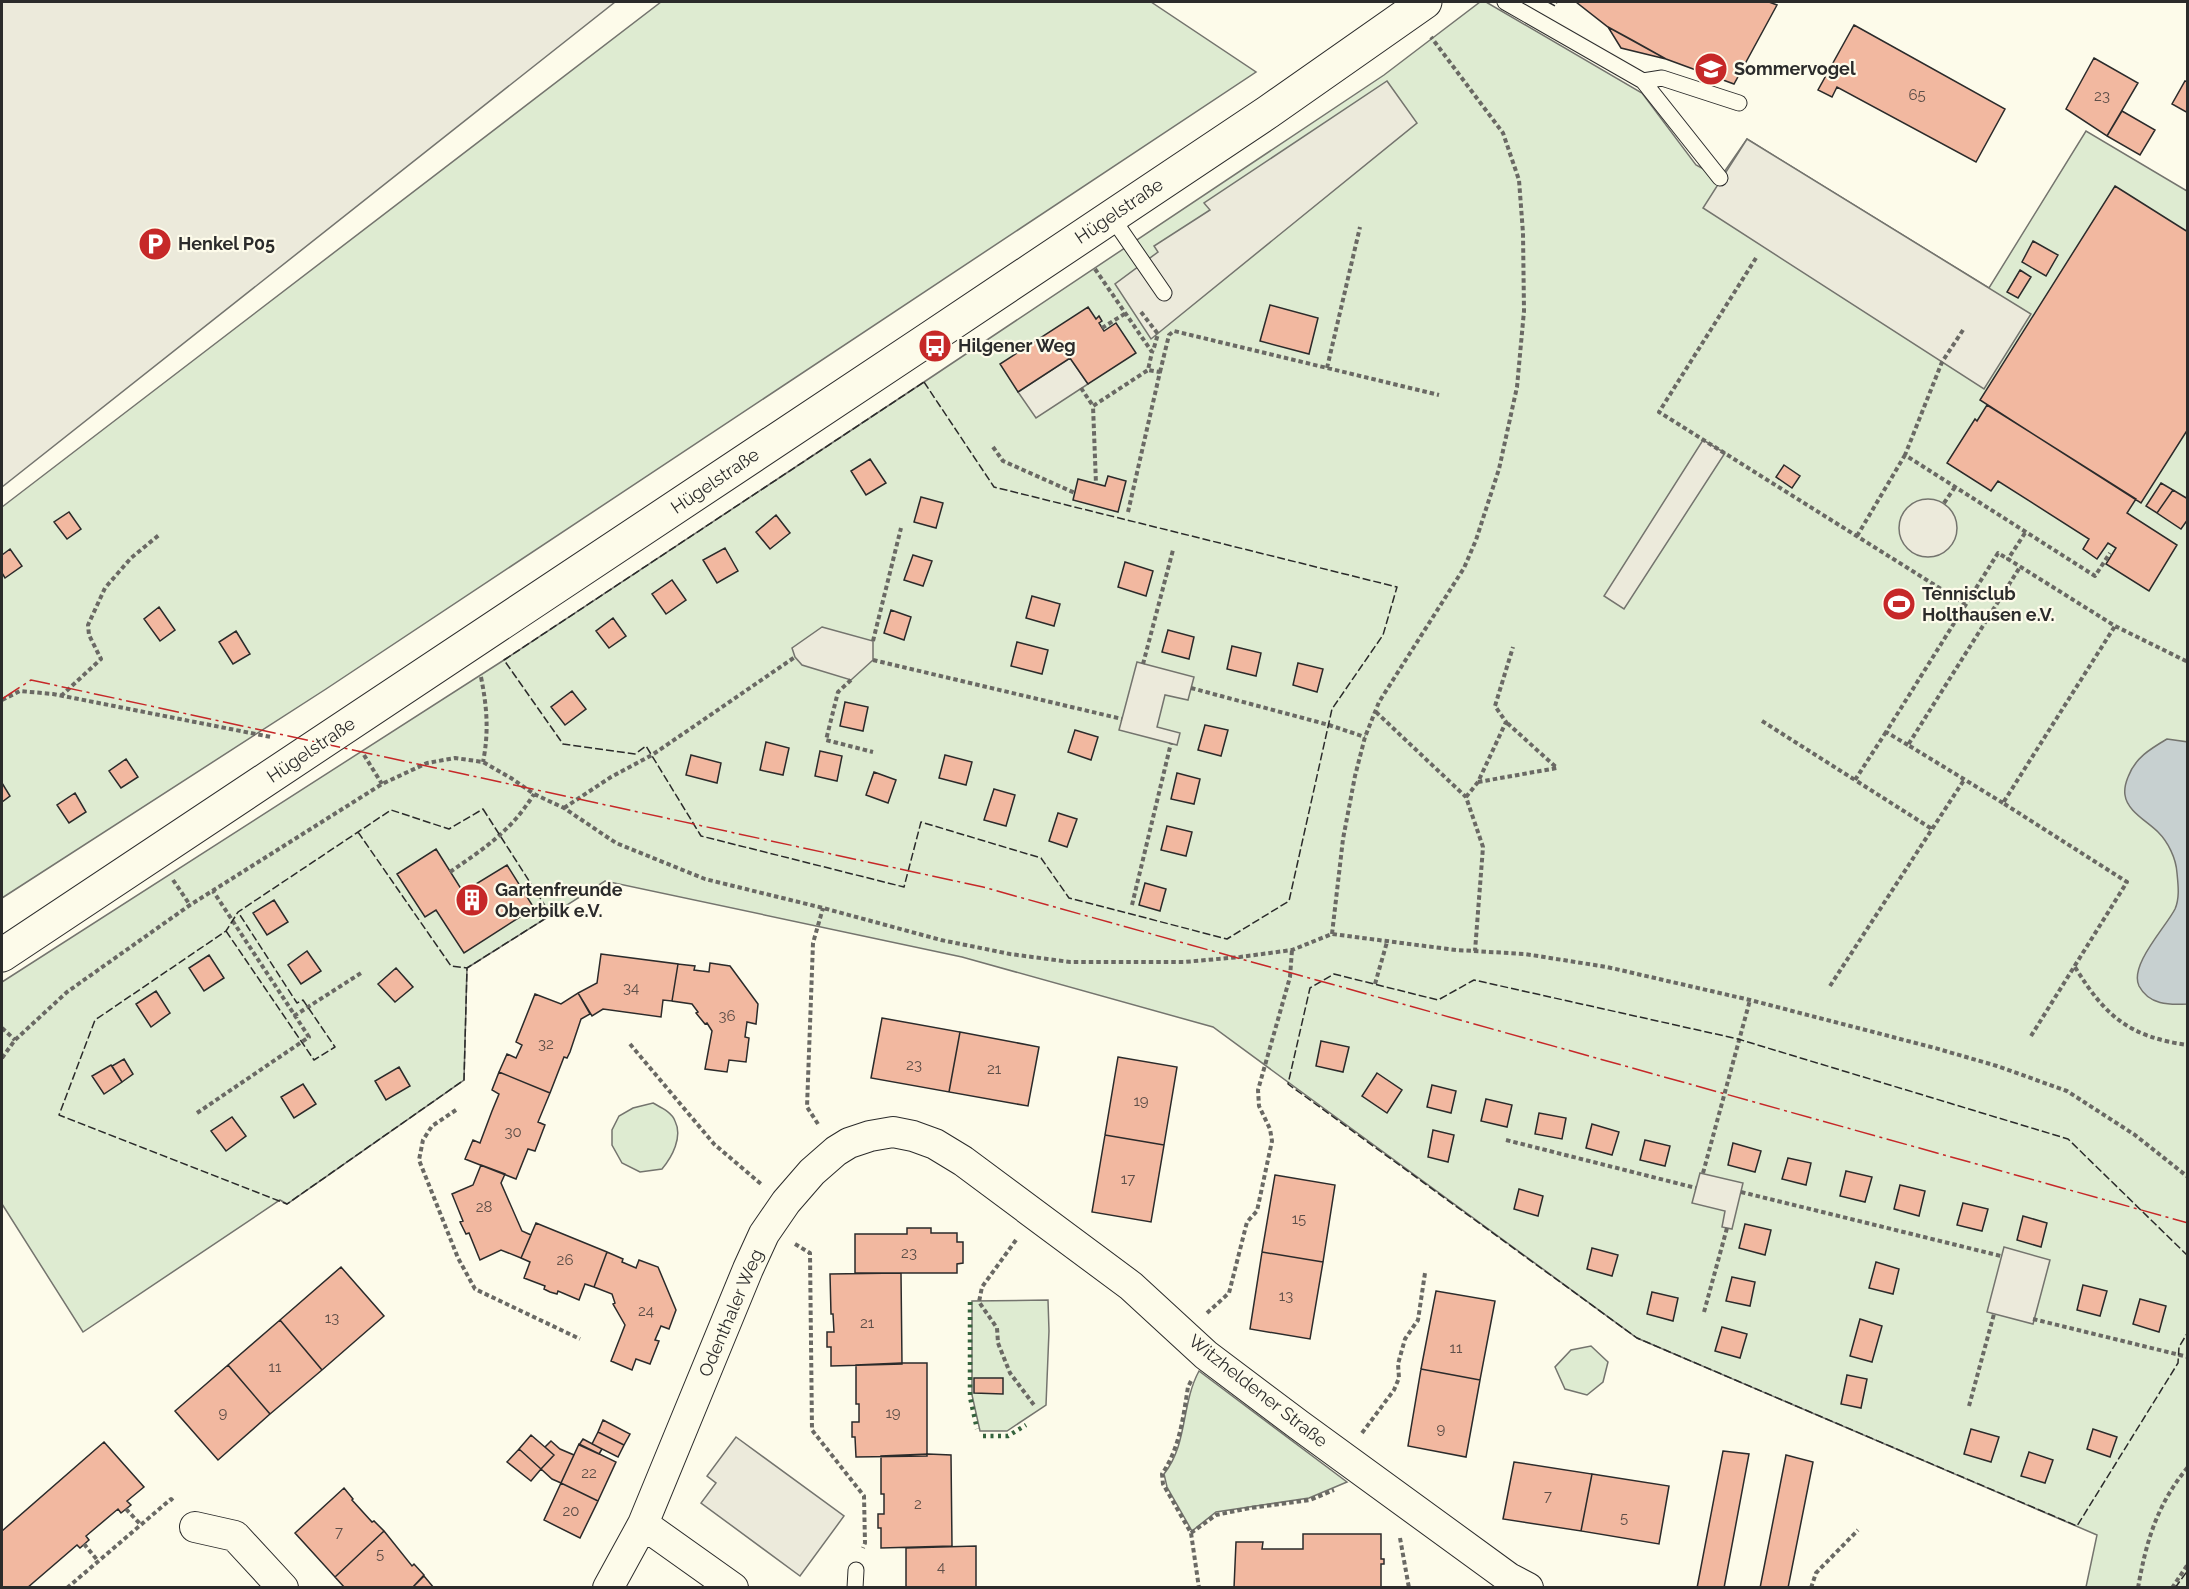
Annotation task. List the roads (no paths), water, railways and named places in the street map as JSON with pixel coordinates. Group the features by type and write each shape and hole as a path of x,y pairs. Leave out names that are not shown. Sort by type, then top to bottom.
{"street":[{"name":"Hügelstraße","path":"2,955 1268,112 1418,7"},
{"name":"Odenthaler Weg","path":"608,1587 644,1524 748,1269 768,1228 786,1202 812,1172 849,1143 893,1132 935,1144"},
{"name":"Witzheldener Straße","path":"935,1144 963,1161 1131,1286 1206,1355 1509,1578 1528,1587"},
{"path":"644,1524 733,1587"},
{"path":"195,1527 235,1536 275,1585"}],"lane":[{"path":"1505,2 1643,81 1720,178"},
{"path":"1643,81 1662,78 1739,103"},
{"path":"1111,216 1164,293"},
{"path":"855,1587 856,1570"}],"place":[{"name":"Sommervogel","path":"1711,69"},
{"name":"Henkel P05","path":"155,244"},
{"name":"Hilgener Weg","path":"935,346"},
{"name":"Tennisclub Holthausen e.V.","path":"1899,604"},
{"name":"Gartenfreunde Oberbilk e.V.","path":"472,900"}]}
